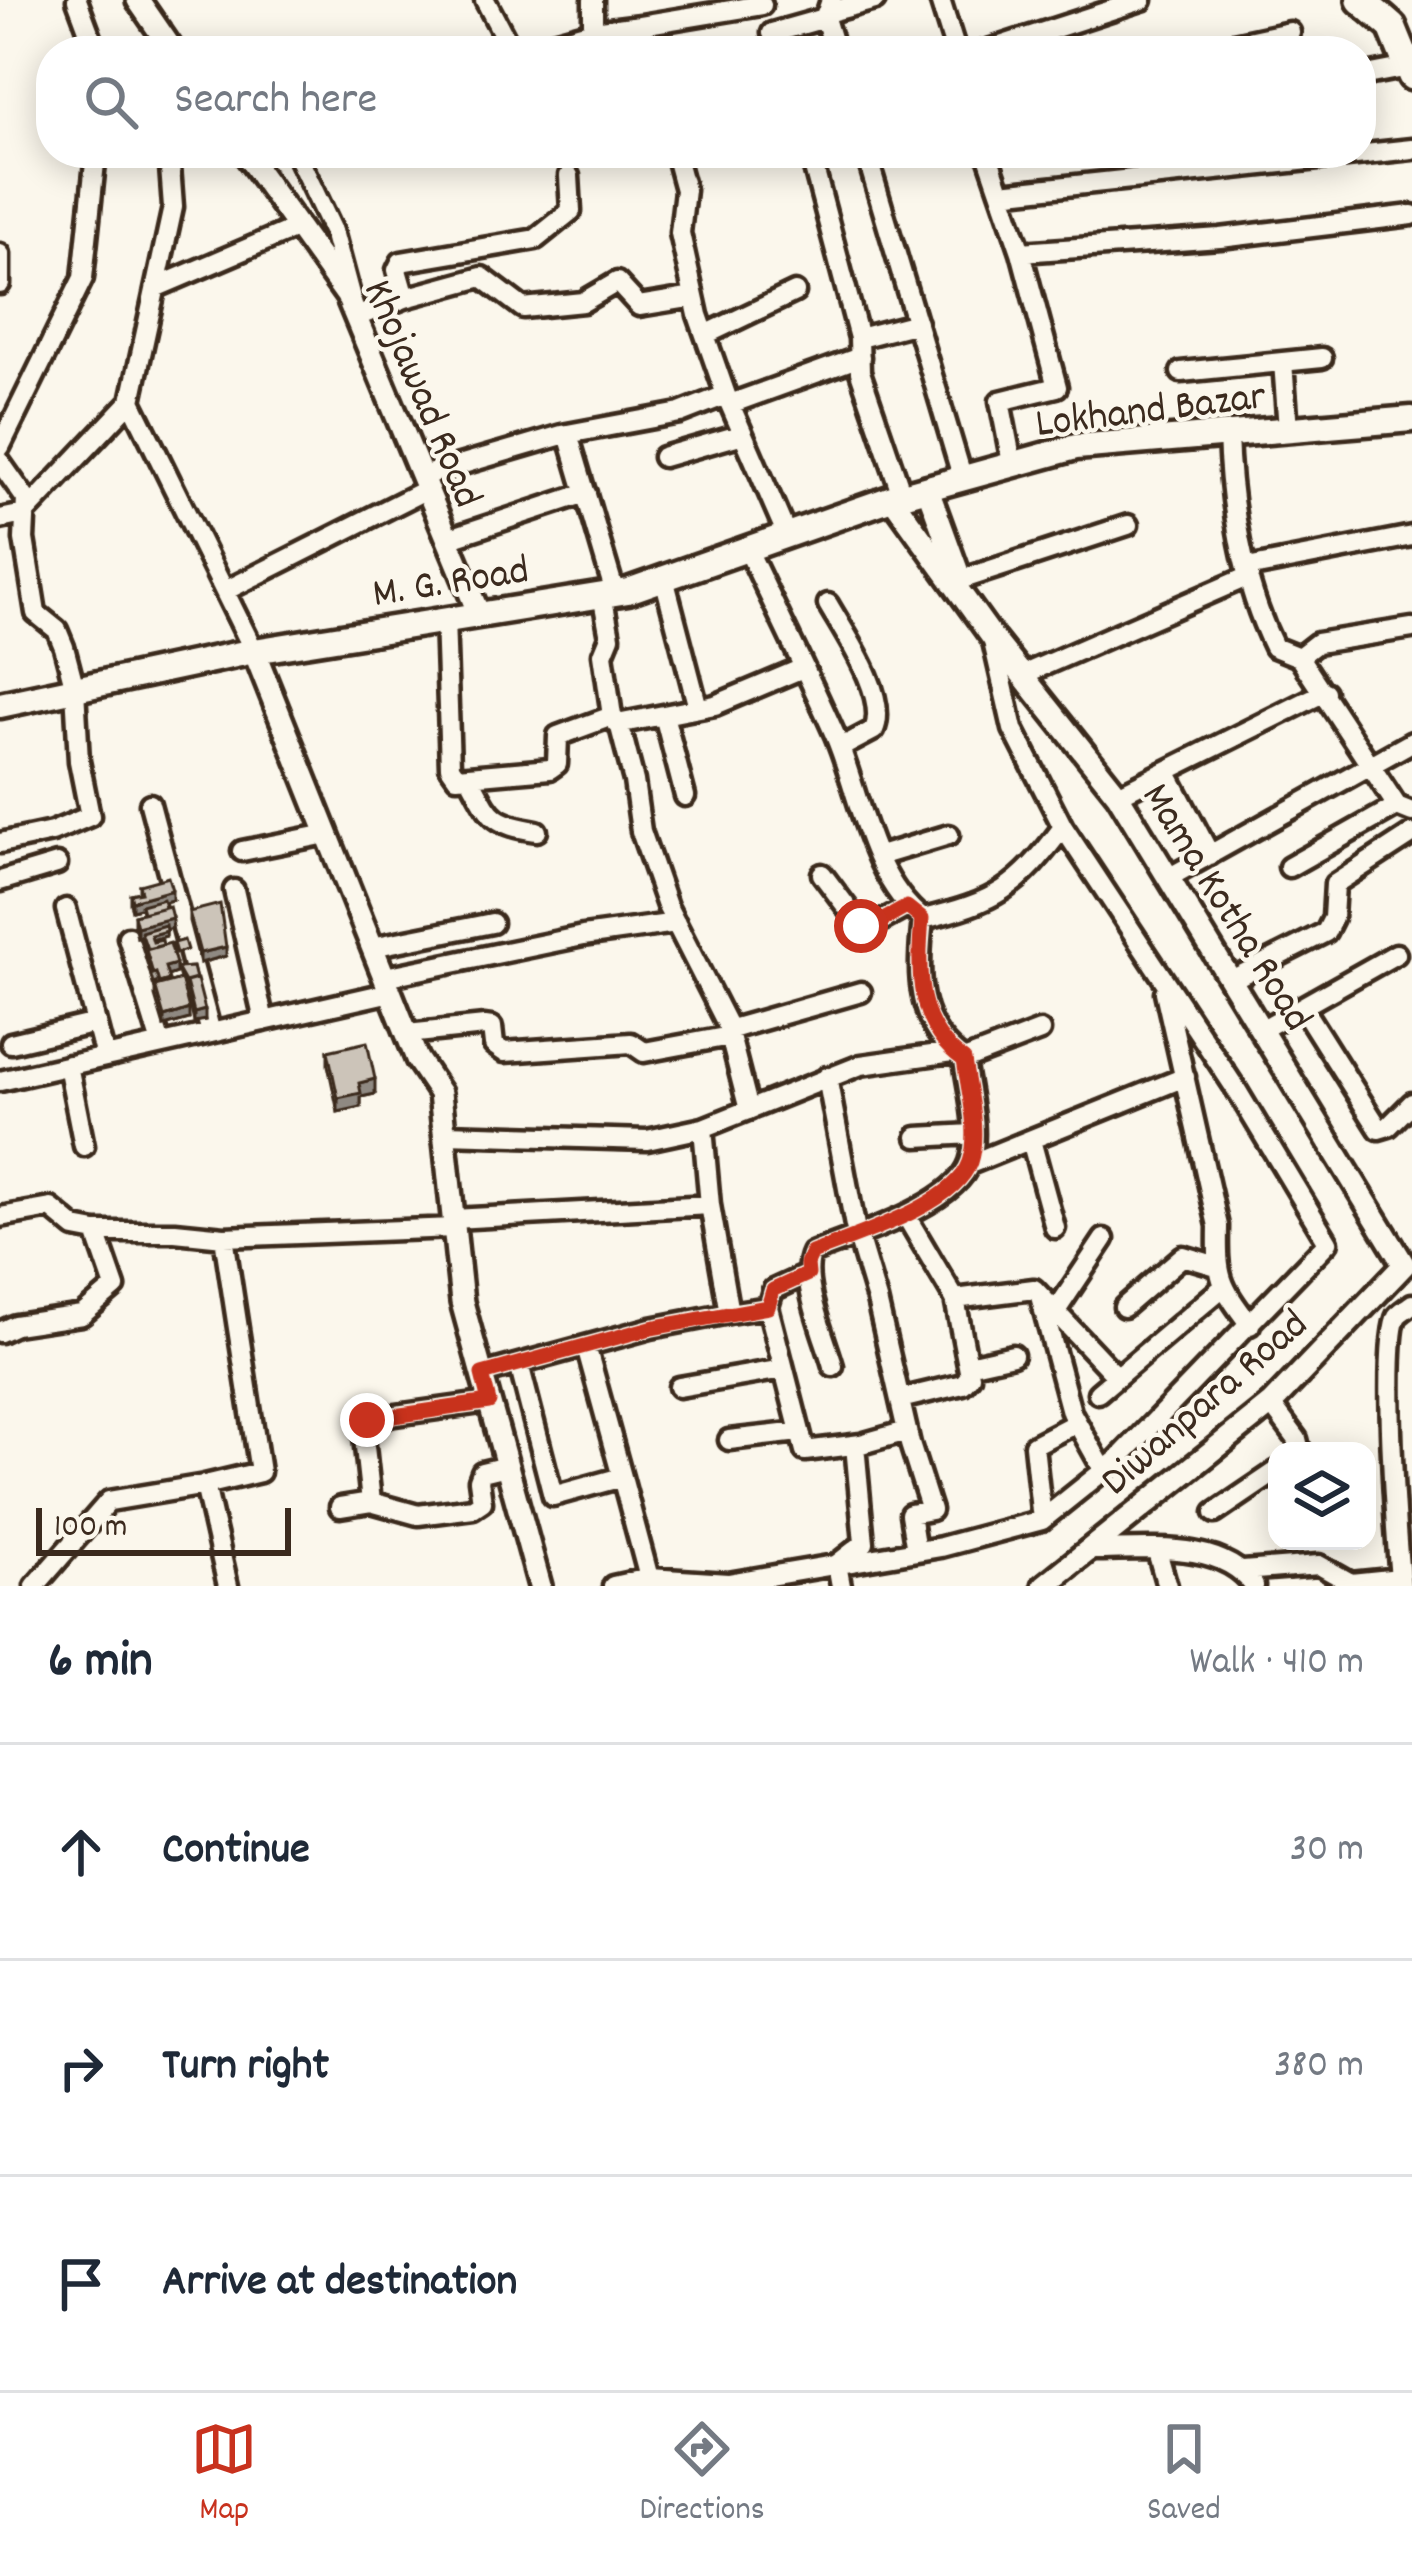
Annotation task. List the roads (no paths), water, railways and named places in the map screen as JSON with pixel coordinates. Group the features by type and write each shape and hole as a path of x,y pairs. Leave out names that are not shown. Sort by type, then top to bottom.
{"main road":[{"path":"1361,0 1392,27 1410,72"},
{"name":"Lokhand Bazar","path":"907,493 1076,446 1412,419"},
{"name":"M. G. Road","path":"0,705 254,651 609,593 907,493"}],"street":[{"path":"77,0 90,36"},
{"path":"138,0 163,36"},
{"path":"485,0 507,36"},
{"path":"593,0 593,31"},
{"path":"785,36 827,10 875,0"},
{"path":"940,0 951,36"},
{"path":"1031,36 1142,0"},
{"path":"574,36 761,3 773,36"},
{"path":"641,25 643,36"},
{"path":"1272,36 1291,32"},
{"path":"1376,75 1410,72"},
{"path":"1376,153 1412,149"},
{"path":"0,447 83,278 94,168"},
{"path":"0,519 24,514 131,401 173,207 170,168"},
{"name":"Khojawad Road","path":"256,168 347,296 478,612"},
{"path":"303,168 333,231 356,316 482,278 523,308 583,302 617,282 639,306 694,297"},
{"path":"679,168 685,190 680,233 705,335 786,533"},
{"path":"813,168 877,428 907,493"},
{"path":"870,168 962,476"},
{"path":"992,168 1022,252 1057,387 1000,401 1012,463"},
{"path":"1001,193 1235,168"},
{"path":"405,298 397,270 401,262 546,234 571,211 569,176"},
{"path":"1022,252 1220,238 1412,215"},
{"path":"158,286 298,227"},
{"path":"0,254 0,284"},
{"path":"705,335 795,292"},
{"path":"225,591 424,483 568,434 728,399 917,323"},
{"path":"1181,372 1322,358"},
{"path":"1282,362 1288,429"},
{"path":"131,401 254,651 417,1059 440,1093 462,1302 541,1586"},
{"path":"568,434 609,593 610,637 603,654 615,720 634,781 641,831 676,923 729,1033 749,1110"},
{"path":"663,457 743,434"},
{"path":"1228,434 1229,471 1258,616 1274,647 1298,657 1325,692 1404,809 1289,867"},
{"path":"0,462 26,499 36,613 57,630 75,689 79,761 90,816 52,832 0,843"},
{"name":"Mama Kotha Road","path":"907,493 964,591"},
{"name":"Mama Kotha Road","path":"907,493 992,637 1118,795 1407,1262"},
{"path":"447,539 586,494"},
{"path":"964,591 1128,525"},
{"path":"1022,675 1248,572 1412,536"},
{"path":"748,548 840,748 879,856 915,913 926,1012 934,1034 958,1056 973,1134 970,1164"},
{"path":"664,578 698,708"},
{"path":"828,604 864,668 878,718 874,730 840,748"},
{"path":"445,618 450,767 457,777 550,769 557,764 558,736 615,720 725,701 803,668"},
{"path":"1298,657 1318,643 1412,628"},
{"path":"613,1586 649,1578 728,1583 916,1551 1042,1520 1104,1471 1328,1242 1236,1089 1063,827 1012,729 992,637"},
{"path":"1118,795 1325,692"},
{"path":"664,715 685,796"},
{"path":"1168,878 1412,742"},
{"path":"1166,772 1210,855"},
{"path":"470,778 494,820 537,831"},
{"path":"150,804 212,1033"},
{"path":"822,874 861,926 915,913 971,908 1008,890 1063,827"},
{"path":"242,851 327,834"},
{"path":"1231,980 1326,932 1333,918 1331,889 1335,884 1412,834"},
{"path":"879,856 949,836"},
{"path":"0,880 58,864"},
{"path":"234,890 264,1021"},
{"path":"66,909 105,1057"},
{"path":"372,947 492,923"},
{"path":"0,1081 264,1021 584,936 676,923"},
{"path":"128,937 161,1044"},
{"path":"1261,1030 1396,954"},
{"path":"1161,976 1218,1226 1222,1288 1250,1325"},
{"path":"407,1034 492,1027 494,1045 504,1052 631,1043 644,1052 729,1033 861,992"},
{"path":"1302,1007 1374,1125 1385,1129 1412,1103"},
{"path":"11,1043 96,1022"},
{"path":"445,1134 647,1140 703,1128 861,1065 958,1056 1040,1031"},
{"path":"68,1065 84,1146"},
{"path":"827,1077 858,1234 931,1510 910,1514 916,1551"},
{"path":"833,1366 808,1274 812,1253 906,1216 948,1188 970,1164 1185,1077"},
{"path":"703,1128 710,1205 729,1313"},
{"path":"917,1137 973,1134"},
{"path":"1030,1140 1055,1228"},
{"path":"0,1217 51,1208 75,1228 96,1232 224,1237 710,1205"},
{"path":"899,1399 969,1380 956,1299 906,1216"},
{"path":"0,1332 15,1325 82,1315 115,1287 96,1232"},
{"path":"35,1586 109,1501 260,1472 224,1237"},
{"path":"1056,1311 1104,1239"},
{"path":"1124,1307 1183,1256 1217,1266"},
{"name":"Diwanpara Road","path":"1044,1586 1271,1405 1407,1262"},
{"path":"808,1274 773,1290 768,1307 805,1451 855,1445 907,1431"},
{"path":"956,1299 1030,1288 1039,1291 1117,1377"},
{"path":"1098,1393 1222,1288"},
{"path":"1039,1291 1076,1423 1104,1471"},
{"path":"1087,1550 1197,1552 1248,1579 1319,1565 1351,1583 1401,1582 1403,1527 1390,1344 1398,1315 1412,1304"},
{"path":"482,1374 768,1307"},
{"path":"586,1346 649,1578"},
{"path":"968,1365 1013,1355"},
{"path":"519,1364 554,1496 622,1477"},
{"path":"679,1388 783,1369"},
{"path":"370,1502 363,1428 367,1420 489,1402"},
{"path":"1271,1405 1298,1442"},
{"path":"1042,1520 1034,1445 1076,1423"},
{"path":"729,1440 799,1432"},
{"path":"837,1564 864,1543 855,1445"},
{"path":"340,1507 370,1502 418,1515 473,1508 482,1502 478,1480 482,1472 507,1466"},
{"path":"1215,1513 1268,1477"},
{"path":"205,1485 228,1586"},
{"path":"1157,1551 1167,1586"},
{"path":"1216,1560 1220,1586"},
{"path":"837,1564 841,1586"}]}
